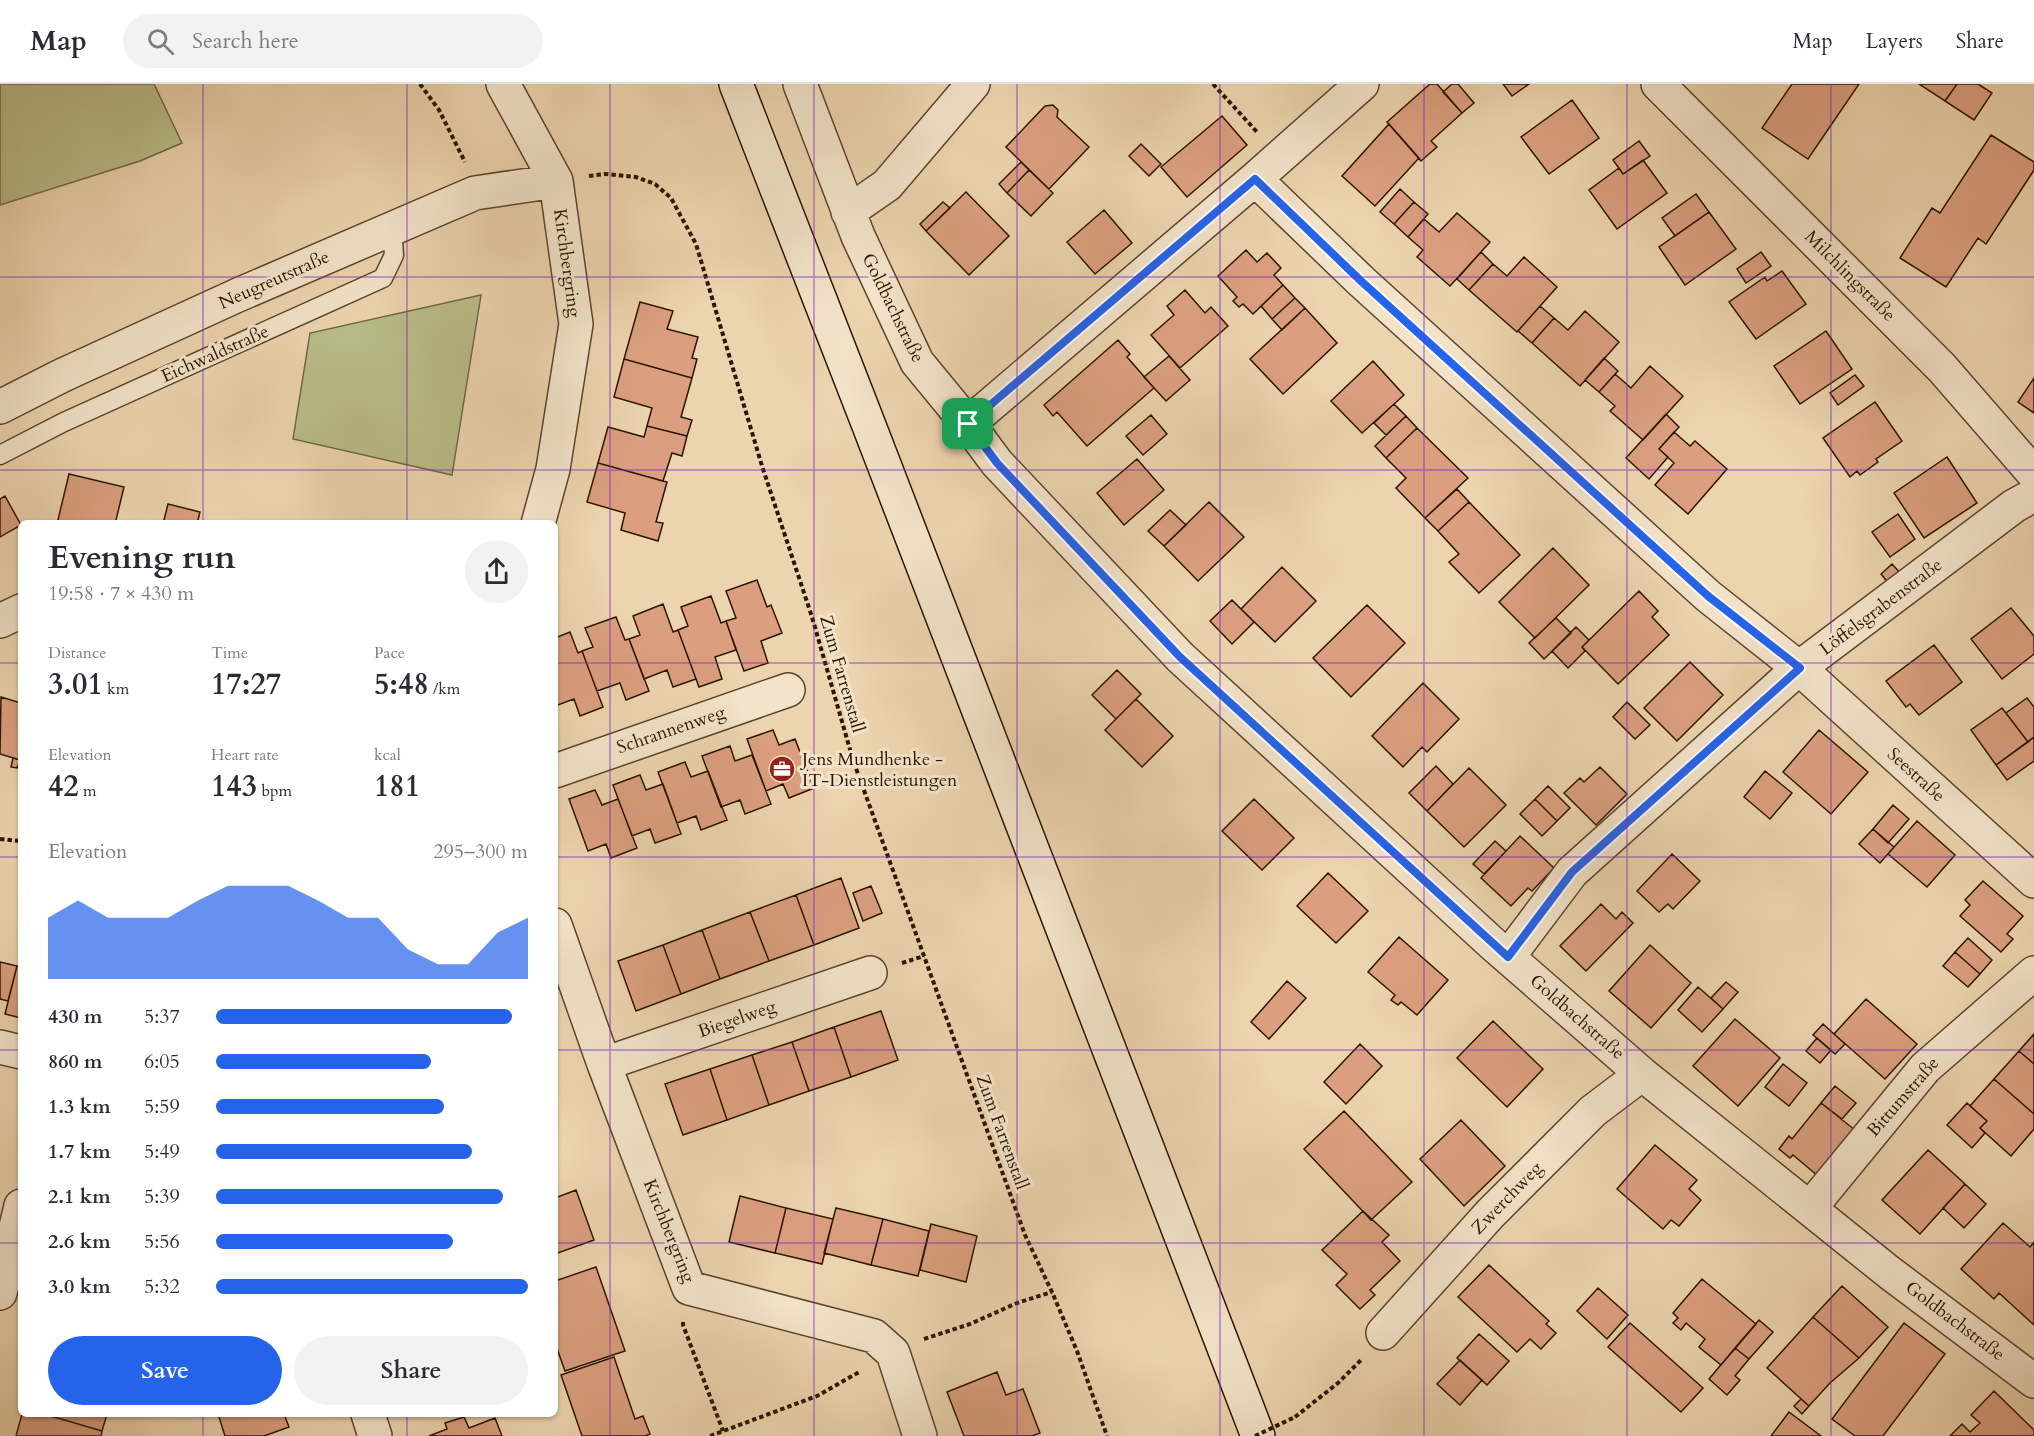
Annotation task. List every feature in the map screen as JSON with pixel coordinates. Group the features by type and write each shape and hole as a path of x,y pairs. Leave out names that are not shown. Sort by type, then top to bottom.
{"street":[{"name":"Kirchbergring","path":"503,84 556,181 576,324 554,469 539,520"},
{"path":"736,84 1256,1436"},
{"name":"Goldbachstraße","path":"800,84 848,212 916,362 997,463 1180,657 1508,957 1642,1074 1890,1273 2034,1381"},
{"path":"848,212 887,185 973,84"},
{"path":"968,424 1255,179 1362,84"},
{"name":"Milchlingstraße","path":"1658,84 1942,368 2034,474"},
{"name":"Seestraße","path":"1255,179 1361,281 1708,596 1800,668 2034,882"},
{"name":"Neugreutstraße","path":"0,406 238,295 392,228 481,192 556,181"},
{"name":"Löffelsgrabenstraße","path":"1508,957 1572,872 1800,668 2014,506 2034,495"},
{"path":"0,621 18,612"},
{"name":"Schrannenweg","path":"558,770 788,690"},
{"name":"Kirchbergring","path":"558,934 604,1064 689,1288 874,1336 893,1353 920,1436"},
{"name":"Bittumstraße","path":"1810,1208 1925,1068 2034,973"},
{"name":"Biegelweg","path":"604,1064 870,974"},
{"path":"0,1047 18,1051"},
{"name":"Zwerchweg","path":"1383,1333 1490,1214 1593,1112 1642,1074"},
{"path":"0,1293 18,1218"},
{"path":"369,1417 375,1436"}],"lane":[{"name":"Eichwaldstraße","path":"0,455 64,422 383,278 394,255 392,228"}],"path":[{"path":"420,84 439,110 481,192"},
{"path":"1213,84 1281,156"},
{"name":"Zum Farrenstall","path":"556,181 605,174 636,177 655,184 671,198 696,244 762,465 812,617 853,760 1024,1235 1077,1351 1107,1436"},
{"path":"0,839 18,841"},
{"path":"689,1288 683,1325 723,1431"},
{"path":"1256,1436 1295,1417 1338,1383"}],"green space":[{"path":"0,84 154,84 182,143 140,161 0,205"},
{"path":"481,295 452,475 293,439 310,333"}],"building":[{"path":"1430,84 1437,84 1462,113 1431,141 1437,147 1421,161 1387,122"},
{"path":"1452,84 1458,84 1474,103 1462,113 1443,92"},
{"path":"1503,84 1529,84 1512,96"},
{"path":"1792,84 1859,84 1808,159 1762,128"},
{"path":"1919,84 1957,84 1945,101"},
{"path":"1957,84 1978,84 1992,93 1974,120 1945,101"},
{"path":"1572,100 1599,138 1549,174 1521,137"},
{"path":"1053,105 1058,110 1057,117 1089,147 1049,189 1006,147 1045,106"},
{"path":"1222,116 1247,145 1187,197 1161,167"},
{"path":"1389,124 1419,158 1375,206 1342,176"},
{"path":"1991,135 2034,162 2034,170 1986,244 1978,238 1946,287 1900,258 1932,208 1940,213"},
{"path":"1639,141 1650,156 1623,174 1613,160"},
{"path":"1141,144 1161,164 1149,176 1129,156"},
{"path":"1643,160 1667,193 1617,229 1589,190 1619,168 1623,174"},
{"path":"1021,162 1029,170 1007,193 999,184"},
{"path":"1029,170 1053,193 1031,216 1007,193"},
{"path":"1400,189 1414,202 1394,224 1380,212"},
{"path":"966,192 1009,236 969,275 926,231"},
{"path":"1696,194 1709,212 1675,236 1662,218"},
{"path":"943,202 950,208 926,231 920,224"},
{"path":"1414,202 1428,214 1408,237 1394,224"},
{"path":"1104,210 1132,243 1095,274 1067,242"},
{"path":"1709,212 1736,249 1685,285 1659,247"},
{"path":"1457,213 1490,242 1450,286 1417,257 1423,250 1408,237 1424,219 1439,232"},
{"path":"1246,250 1257,262 1267,253 1281,268 1274,275 1283,285 1253,314 1243,304 1239,307 1233,301 1237,297 1218,276"},
{"path":"1481,252 1493,264 1469,290 1457,279"},
{"path":"1761,252 1771,266 1746,283 1737,269"},
{"path":"1524,257 1557,287 1517,332 1469,290 1493,264 1507,276"},
{"path":"1782,271 1806,304 1756,339 1729,302 1765,277 1767,281"},
{"path":"1283,285 1295,298 1272,319 1261,306"},
{"path":"1185,290 1205,313 1211,307 1228,326 1180,368 1151,335 1174,315 1167,306"},
{"path":"1295,298 1305,308 1282,330 1272,319"},
{"path":"640,302 673,311 667,329 698,337 692,358 697,359 692,378 624,359"},
{"path":"1540,306 1554,318 1532,343 1518,331"},
{"path":"1305,308 1337,343 1283,394 1250,359"},
{"path":"1585,311 1619,342 1580,386 1532,343 1554,318 1568,330"},
{"path":"1826,331 1852,369 1800,404 1774,366"},
{"path":"1118,340 1130,354 1127,357 1154,388 1087,446 1057,412 1053,416 1044,405"},
{"path":"1169,356 1190,380 1166,401 1144,377"},
{"path":"1604,358 1618,371 1599,392 1585,380"},
{"path":"624,359 692,378 681,417 692,420 687,436 647,426 652,408 614,397"},
{"path":"1373,361 1404,395 1362,433 1331,401"},
{"path":"1650,366 1683,396 1643,440 1610,411 1615,406 1599,392 1615,374 1631,388"},
{"path":"1855,375 1864,386 1838,405 1830,393"},
{"path":"2034,378 2034,413 2018,402"},
{"path":"1875,402 1902,441 1876,459 1878,462 1860,475 1857,471 1850,477 1823,438"},
{"path":"1394,404 1406,416 1386,435 1374,423"},
{"path":"1666,414 1679,427 1659,449 1668,457 1649,479 1626,458"},
{"path":"1151,415 1167,434 1143,455 1126,436"},
{"path":"1406,416 1417,428 1386,458 1375,446"},
{"path":"647,426 687,436 682,456 672,453 663,481 598,463 608,427 644,437"},
{"path":"1417,428 1468,478 1425,518 1396,488 1406,478 1386,458"},
{"path":"1674,432 1690,446 1695,441 1727,469 1688,514 1655,485 1674,463 1659,449"},
{"path":"1947,457 1977,503 1924,538 1894,493"},
{"path":"1137,459 1164,490 1124,525 1097,493"},
{"path":"598,463 667,482 656,522 663,523 658,541 621,530 625,513 587,502"},
{"path":"69,474 124,487 116,520 58,520"},
{"path":"1457,489 1469,502 1438,531 1425,518"},
{"path":"5,496 18,520 18,527 0,537 0,499"},
{"path":"1209,502 1244,537 1198,581 1164,546"},
{"path":"1469,502 1520,555 1479,593 1449,562 1459,554 1438,531"},
{"path":"168,504 200,512 198,520 164,520"},
{"path":"1170,510 1186,525 1164,546 1148,531"},
{"path":"1898,514 1915,539 1890,557 1872,532"},
{"path":"1553,548 1589,585 1535,638 1499,602"},
{"path":"1892,564 1902,575 1890,585 1881,574"},
{"path":"1282,567 1316,601 1275,642 1241,609"},
{"path":"757,580 767,607 771,605 782,633 761,641 768,663 744,671 726,621 736,618 726,591"},
{"path":"1639,591 1658,611 1652,617 1669,635 1618,684 1582,647"},
{"path":"711,596 721,623 726,621 736,650 715,657 722,679 699,687 678,630 688,626 681,607"},
{"path":"1232,600 1254,622 1232,644 1210,621"},
{"path":"663,604 673,632 678,630 696,679 673,687 667,670 644,679 629,639 640,635 633,616"},
{"path":"1367,605 1405,643 1351,697 1313,658"},
{"path":"2011,608 2034,636 2034,654 2002,679 1971,639"},
{"path":"616,617 625,640 629,639 649,691 626,700 620,683 597,691 582,651 593,647 585,628"},
{"path":"1556,618 1571,633 1544,659 1529,643"},
{"path":"1576,627 1589,640 1582,647 1585,651 1568,668 1552,651"},
{"path":"570,632 578,653 582,651 603,707 580,716 574,699 558,705 558,637"},
{"path":"1934,645 1962,682 1919,715 1910,704 1906,707 1886,681"},
{"path":"1690,662 1723,695 1677,741 1644,708"},
{"path":"1117,670 1141,694 1116,719 1092,695"},
{"path":"1423,683 1459,719 1427,752 1422,747 1403,767 1372,736"},
{"path":"1,697 18,702 18,759 0,754"},
{"path":"2027,698 2034,707 2034,737 2028,742 2006,713"},
{"path":"1136,699 1173,736 1142,767 1105,730"},
{"path":"1627,702 1650,725 1635,739 1613,717"},
{"path":"2002,708 2028,742 1996,765 1971,730"},
{"name":"Jens Mundhenke - IT-Dienstleistungen","path":"773,730 779,745 795,739 814,788 789,798 783,784 766,791 747,739"},
{"path":"1819,730 1868,772 1831,814 1783,772"},
{"path":"2034,737 2034,761 2007,780 1996,765"},
{"path":"730,746 735,761 752,755 771,804 745,814 740,800 721,807 702,756"},
{"path":"13,758 18,759 17,768 11,767"},
{"path":"685,762 691,777 708,771 727,820 701,830 696,816 677,823 658,772"},
{"path":"1436,766 1453,784 1427,811 1409,793"},
{"path":"1600,767 1627,794 1596,825 1564,793 1580,778 1584,782"},
{"path":"1469,768 1506,805 1464,847 1427,811"},
{"path":"1765,771 1792,793 1770,819 1744,797"},
{"path":"640,775 646,790 663,784 681,834 655,843 650,829 632,836 613,785"},
{"path":"1548,786 1570,808 1557,821 1535,799"},
{"path":"595,790 602,805 618,799 637,848 611,858 606,844 588,851 569,799"},
{"path":"1254,799 1294,838 1262,870 1222,831"},
{"path":"1535,799 1557,821 1542,836 1520,814"},
{"path":"1893,805 1909,819 1888,843 1873,829"},
{"path":"1917,821 1955,855 1927,887 1888,854"},
{"path":"1873,829 1894,847 1880,863 1859,844"},
{"path":"1520,836 1554,868 1532,891 1528,888 1511,906 1481,878"},
{"path":"1495,841 1506,851 1484,874 1473,864"},
{"path":"1672,854 1700,881 1673,909 1668,904 1659,912 1637,891"},
{"path":"1328,873 1368,911 1336,943 1297,906"},
{"path":"841,878 859,928 814,945 796,895"},
{"path":"1983,881 2023,916 2007,934 2013,939 2001,952 1960,916 1970,905 1965,900"},
{"path":"871,886 882,913 863,921 853,893"},
{"path":"796,895 814,945 769,961 750,912"},
{"path":"1601,904 1616,919 1622,912 1633,923 1586,971 1560,946"},
{"path":"750,912 769,961 720,979 702,930"},
{"path":"702,930 720,979 681,994 663,945"},
{"path":"1399,937 1448,980 1417,1015 1401,1002 1398,1005 1391,1000 1395,995 1368,972"},
{"path":"1968,938 1992,960 1980,974 1955,952"},
{"path":"663,945 681,994 636,1011 618,961"},
{"path":"1650,945 1691,983 1651,1028 1609,991"},
{"path":"1955,952 1980,974 1968,987 1943,966"},
{"path":"0,962 17,966 8,1001 0,999"},
{"path":"17,966 18,966 18,1017 5,1014"},
{"path":"1287,981 1306,998 1269,1039 1251,1022"},
{"path":"1726,982 1738,992 1723,1009 1711,998"},
{"path":"1698,987 1723,1009 1702,1032 1678,1010"},
{"path":"1866,999 1917,1044 1885,1079 1834,1034"},
{"path":"881,1011 898,1060 851,1077 834,1027"},
{"path":"1735,1019 1780,1058 1738,1106 1693,1066"},
{"path":"1493,1021 1543,1069 1507,1107 1457,1058"},
{"path":"1823,1024 1845,1044 1835,1054 1813,1035"},
{"path":"834,1027 851,1077 809,1091 792,1042"},
{"path":"2034,1034 2034,1064 2019,1051"},
{"path":"1817,1038 1831,1050 1820,1063 1806,1051"},
{"path":"792,1042 809,1091 769,1105 752,1055"},
{"path":"1360,1044 1382,1066 1346,1104 1324,1082"},
{"path":"2019,1051 2034,1064 2034,1114 1994,1079"},
{"path":"752,1055 769,1105 727,1120 710,1069"},
{"path":"1783,1064 1807,1083 1789,1106 1765,1087"},
{"path":"710,1069 727,1120 683,1135 665,1084"},
{"path":"1994,1079 2034,1114 2034,1129 2011,1156 1980,1128 1987,1121 1970,1106"},
{"path":"1835,1086 1856,1103 1842,1119 1821,1103"},
{"path":"1821,1103 1855,1130 1818,1176 1793,1155 1790,1158 1779,1149 1789,1136 1792,1139"},
{"path":"1967,1103 1987,1121 1980,1128 1985,1133 1972,1148 1947,1125"},
{"path":"1344,1111 1412,1182 1371,1220 1304,1149"},
{"path":"1461,1120 1505,1166 1464,1206 1420,1159"},
{"path":"1655,1145 1697,1180 1689,1189 1701,1200 1679,1226 1671,1220 1663,1229 1617,1189"},
{"path":"1928,1150 1965,1184 1920,1234 1882,1200"},
{"path":"1965,1184 1986,1204 1964,1228 1943,1208"},
{"path":"576,1190 594,1240 558,1253 558,1197"},
{"path":"740,1196 786,1208 775,1253 729,1242"},
{"path":"786,1208 833,1219 822,1264 775,1253"},
{"path":"836,1208 883,1219 871,1265 824,1253"},
{"path":"1363,1211 1389,1235 1382,1242 1400,1261 1370,1290 1375,1295 1360,1309 1336,1285 1347,1274 1322,1250"},
{"path":"883,1219 929,1231 918,1276 871,1265"},
{"path":"2003,1223 2030,1247 2034,1242 2034,1325 1999,1293 1994,1299 1961,1269"},
{"path":"931,1224 977,1236 966,1282 920,1270"},
{"path":"1489,1265 1549,1321 1546,1324 1556,1333 1541,1349 1530,1339 1517,1352 1458,1297"},
{"path":"596,1267 625,1351 565,1371 558,1351 558,1280"},
{"path":"1702,1279 1756,1324 1721,1365 1699,1347 1705,1339 1686,1323 1681,1330 1673,1323 1678,1318 1673,1313"},
{"path":"1842,1286 1888,1327 1859,1358 1813,1317"},
{"path":"1598,1288 1628,1315 1607,1339 1577,1311"},
{"path":"1813,1317 1859,1358 1830,1383 1809,1406 1767,1368"},
{"path":"1759,1320 1773,1332 1749,1359 1735,1348"},
{"path":"1630,1323 1703,1388 1681,1412 1608,1347"},
{"path":"1904,1323 1945,1354 1883,1436 1855,1436 1832,1419"},
{"path":"1479,1334 1509,1361 1487,1385 1457,1358"},
{"path":"1735,1348 1749,1359 1735,1376 1740,1380 1727,1395 1709,1379"},
{"path":"614,1357 635,1419 643,1416 650,1434 645,1436 582,1436 561,1375"},
{"path":"1460,1360 1482,1380 1460,1405 1437,1384"},
{"path":"997,1372 1006,1395 1023,1389 1040,1433 1032,1436 964,1436 947,1392"},
{"path":"1994,1391 2034,1430 2034,1436 1950,1436 1962,1424 1970,1432 1980,1423 1971,1415"},
{"path":"1801,1399 1809,1406 1802,1414 1794,1406"},
{"path":"1789,1412 1821,1436 1771,1436"},
{"path":"21,1417 54,1417 102,1431 101,1436 16,1436"},
{"path":"54,1417 106,1417 102,1431"},
{"path":"219,1417 285,1417 289,1427 264,1436 225,1436"},
{"path":"464,1417 469,1428 495,1418 502,1436 429,1436 447,1429 445,1423"}],"place":[{"name":"Jens Mundhenke - IT-Dienstleistungen","path":"782,769"}],"route":[{"path":"1255,179 1361,281 1708,596 1800,668 1572,872 1508,957 1180,657 997,463 968,424 1255,179"}]}
